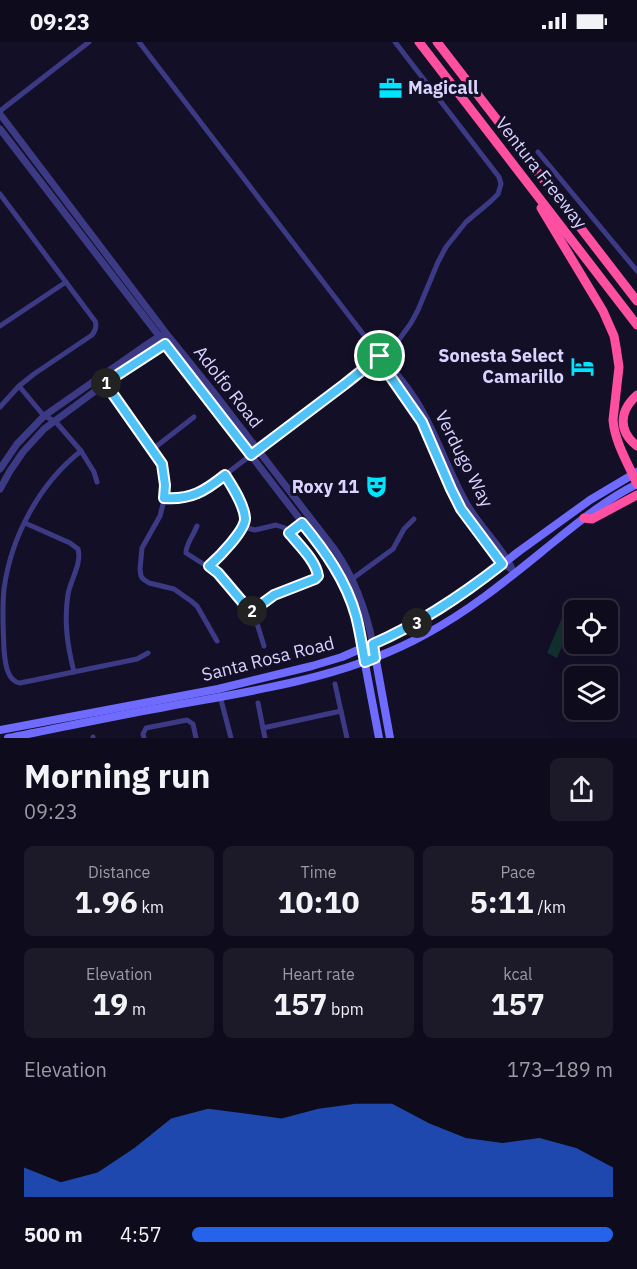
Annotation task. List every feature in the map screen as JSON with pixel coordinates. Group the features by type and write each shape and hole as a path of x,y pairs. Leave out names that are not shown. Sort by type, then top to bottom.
{"highway":[{"name":"Ventura Freeway","path":"419,42 637,325"},
{"name":"Ventura Freeway","path":"437,42 637,301"},
{"path":"520,172 603,311 614,336 618,367 614,429 636,479"},
{"path":"593,243 637,290"},
{"path":"637,395 627,407 623,422 628,437 637,446"},
{"path":"584,518 592,519 637,495"}],"main road":[{"name":"Santa Rosa Road","path":"8,738 320,676 375,658 413,641 477,602 636,479"},
{"name":"Santa Rosa Road","path":"0,730 218,689 342,657 408,628 447,605 590,500 636,479"},
{"name":"Adolfo Road","path":"373,644 390,738"},
{"name":"Adolfo Road","path":"362,648 379,738"}],"street":[{"path":"0,113 89,42"},
{"name":"Verdugo Way","path":"139,42 380,356 386,359 418,401 466,502 514,573"},
{"path":"164,498 176,499 195,495 205,490 345,384 398,340 411,324 438,262 455,234 498,194 501,184 499,177 395,42"},
{"name":"Adolfo Road","path":"0,113 325,552 345,586 356,618 362,648"},
{"name":"Adolfo Road","path":"0,129 160,336 167,340 258,450 330,543 352,579 364,608 373,644"},
{"path":"538,152 637,271"},
{"path":"0,194 95,321 96,328 86,339 19,386 0,406"},
{"path":"0,326 66,282"},
{"path":"0,469 16,444 44,416 160,336"},
{"path":"0,489 23,452 44,429 167,340"},
{"path":"105,383 162,464 164,498 160,516 142,548 141,576 146,582 174,589 191,601 217,641"},
{"path":"19,386 44,416 55,421 81,451 94,472 97,482"},
{"path":"153,449 194,417"},
{"path":"81,451 70,459 39,497 11,556 1,613 10,676 14,681 20,683 137,659 148,652"},
{"path":"209,566 230,544 243,527 245,520 235,490 225,475"},
{"path":"352,579 393,549 404,529 414,519"},
{"path":"25,523 70,543 78,549 79,558 69,588 66,620 67,645 74,672"},
{"path":"289,533 302,523"},
{"path":"243,527 257,530 277,525 285,528 318,573 315,579 274,595 251,612"},
{"path":"197,526 185,552 218,573 251,612 257,621 264,646"},
{"path":"335,684 346,738"},
{"path":"220,696 231,738"},
{"path":"258,704 265,738"},
{"path":"263,728 341,711"},
{"path":"144,738 146,728 188,720 192,722 196,738"}],"green space":[{"path":"562,618 564,619 564,642 557,658 547,653"}],"place":[{"name":"Magicall","path":"390,88"},
{"name":"Sonesta Select Camarillo","path":"582,366"},
{"name":"Roxy 11","path":"377,487"}],"route":[{"path":"165,344 251,455 380,356 381,363 422,422 461,509 502,564 469,591 447,605 408,628 373,644 375,658 365,662 357,620 345,586 325,552 302,523 289,533 310,560 318,576 274,595 251,612 218,573 209,566 232,542 245,522 236,493 225,475 195,495 176,499 164,498 162,464 105,383 165,344"}]}
